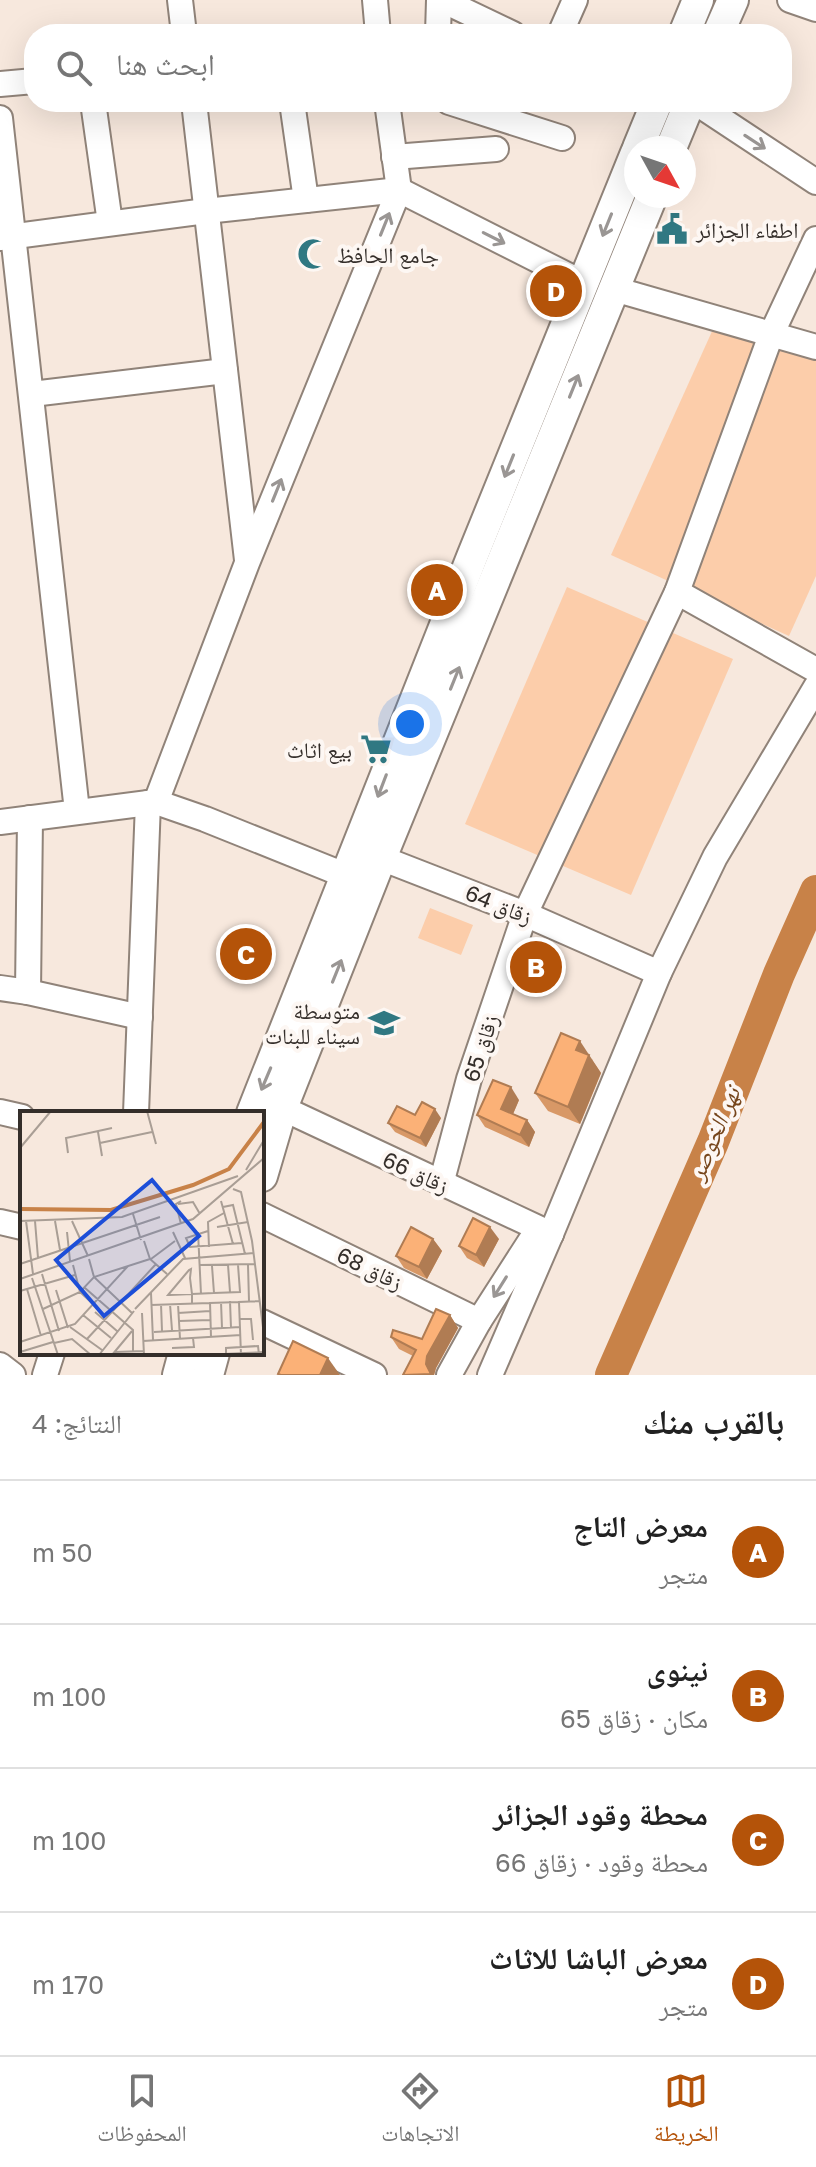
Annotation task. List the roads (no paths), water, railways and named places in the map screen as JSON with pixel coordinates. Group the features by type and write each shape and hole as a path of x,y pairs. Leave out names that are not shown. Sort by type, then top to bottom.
{"main road":[{"path":"688,24 698,0"},
{"path":"722,24 733,0"},
{"path":"643,136 652,112"},
{"path":"676,136 687,112"},
{"path":"253,1111 624,182"},
{"path":"264,1169 282,1108 381,858 647,208"},
{"path":"178,1375 183,1355"},
{"path":"208,1375 213,1355"}],"street":[{"path":"180,0 183,24"},
{"path":"375,0 377,24"},
{"path":"564,24 575,0"},
{"path":"790,0 816,9"},
{"path":"441,24 449,2 493,24"},
{"path":"0,84 24,82"},
{"path":"94,112 110,223"},
{"path":"195,112 247,563"},
{"path":"293,112 306,200"},
{"path":"136,1111 152,803 399,190 388,112"},
{"path":"480,112 562,138"},
{"path":"708,112 816,182"},
{"path":"0,118 7,238 32,394 77,811"},
{"path":"394,157 496,149"},
{"path":"7,238 206,211 399,190 583,283"},
{"name":"زقاق 65","path":"441,1184 469,1079 525,914 677,592 771,335 816,239"},
{"path":"614,289 816,347"},
{"path":"32,394 225,371"},
{"path":"677,592 816,670"},
{"path":"490,1375 659,973 715,857 816,687"},
{"path":"0,822 152,803 205,819 347,876"},
{"path":"28,992 30,818"},
{"name":"زقاق 64","path":"381,858 525,914 659,973"},
{"path":"0,988 140,1017"},
{"name":"زقاق 66","path":"282,1108 551,1234"},
{"path":"0,1112 20,1117"},
{"name":"زقاق 68","path":"264,1216 479,1321"},
{"path":"0,1222 20,1227"},
{"path":"449,1375 531,1240 551,1234"},
{"path":"264,1323 374,1375"},
{"path":"45,1375 51,1355"},
{"path":"0,1365 13,1375"}],"waterway":[{"name":"نهر الخوصر","path":"611,1375 713,1142 779,974 816,891"}],"place":[{"name":"اطفاء الجزائر","path":"672,229"},
{"name":"جامع الحافظ","path":"313,254"},
{"name":"معرض الباشا للاثاث","path":"556,291"},
{"name":"معرض التاج","path":"437,590"},
{"name":"بيع اثاث","path":"376,749"},
{"name":"محطة وقود الجزائر","path":"246,954"},
{"name":"نينوى","path":"536,967"},
{"name":"متوسطة سيناء للبنات","path":"384,1023"}]}
